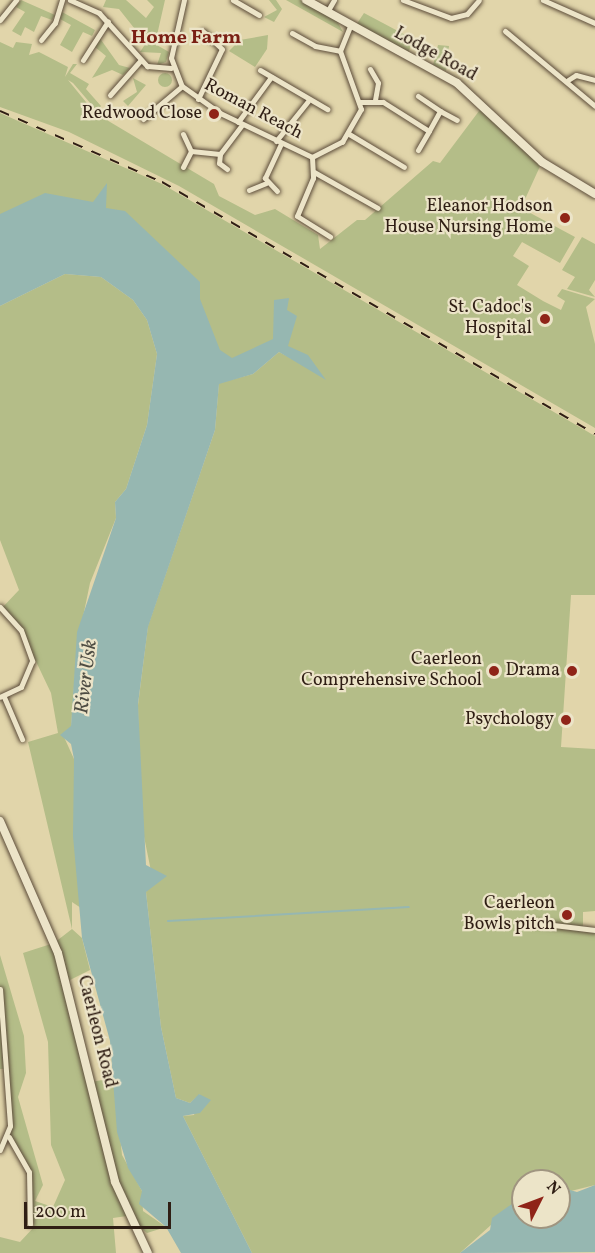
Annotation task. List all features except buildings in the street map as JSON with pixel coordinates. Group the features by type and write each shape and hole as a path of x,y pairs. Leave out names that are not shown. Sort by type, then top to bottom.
{"main road":[{"name":"Lodge Road","path":"306,0 457,83 542,162 595,194"},
{"name":"Caerleon Road","path":"0,821 58,952 115,1182 148,1253"}],"street":[{"path":"0,20 16,0"},
{"path":"41,40 55,23 62,0"},
{"path":"70,0 87,6 108,21 140,61 153,68 171,68 184,0"},
{"path":"87,6 90,0"},
{"path":"233,0 259,15"},
{"path":"327,12 334,0"},
{"path":"403,0 451,18 467,14 479,0"},
{"path":"543,0 595,23"},
{"path":"83,60 108,21"},
{"path":"350,26 340,51 359,102 349,134 404,167"},
{"path":"198,99 222,49 203,31"},
{"path":"505,31 568,80 595,106"},
{"path":"292,33 315,46 340,51"},
{"path":"110,95 140,61"},
{"name":"Roman Reach","path":"171,68 182,86 198,99 240,123 312,157 349,134"},
{"path":"370,69 378,83 375,100"},
{"path":"260,70 308,101 327,109"},
{"path":"568,80 576,75 595,80"},
{"path":"227,169 219,163 220,154 271,77"},
{"path":"143,119 182,86"},
{"path":"418,96 457,120"},
{"path":"359,102 375,100 429,131"},
{"path":"277,192 267,183 266,172 278,142 308,101"},
{"path":"418,150 440,111"},
{"path":"183,134 191,151"},
{"path":"191,151 220,154"},
{"path":"183,167 191,151"},
{"path":"312,157 314,172 297,216 330,237"},
{"path":"314,172 378,208"},
{"path":"249,190 267,183"},
{"path":"0,608 21,630 30,648 29,674 2,697 22,739"},
{"path":"530,922 595,930"},
{"path":"0,989 9,1091 9,1137 0,1150"},
{"path":"0,1091 9,1091"},
{"path":"9,1137 26,1160 30,1224"},
{"path":"24,1212 31,1212"}],"green space":[{"path":"21,0 55,15 52,20 41,16 34,32 25,27 21,36 12,31 25,12 16,7"},
{"path":"106,0 126,0 146,18 154,7 147,0 165,0 155,44 169,52 166,62 157,65 161,53 140,52 146,43 119,9 103,7"},
{"path":"269,0 276,0 282,9 274,22 264,17 277,10"},
{"path":"286,0 300,0 337,21 343,32"},
{"path":"62,12 95,30 92,36 83,32 72,52 60,45 71,25 60,19"},
{"path":"364,13 413,39 408,54 356,25"},
{"path":"268,35 267,49 255,67 229,51 240,40"},
{"path":"99,37 119,65 130,68 123,75 112,70 92,78 106,56 95,47"},
{"path":"0,42 13,48 16,42 32,44 29,55 39,52 68,67 65,77 73,64 77,64 70,73 89,84 86,89 101,106 97,111 68,80 95,113 214,184 219,196 255,215 275,209 318,235 320,249 357,220 365,220 433,161 440,163 485,103 542,162 521,208 575,237 560,263 522,242 513,256 529,266 517,285 543,301 561,310 565,301 557,296 562,289 595,299 586,307 595,344 595,428 179,186 69,132 0,107"},
{"path":"438,45 449,46 446,71 433,65"},
{"path":"165,73 170,75 172,80 170,85 165,87 160,85 158,80 160,75"},
{"path":"133,78 146,85 128,106 123,101 137,92"},
{"path":"0,113 162,184 595,436 595,595 571,595 561,747 595,749 595,911 583,912 583,932 595,932 595,1185 571,1191 571,1169 511,1169 511,1207 460,1253 252,1253 183,1116 194,1115 200,1094 190,1103 176,1098 161,1027 146,892 151,871 140,817 138,705 148,626 215,430 219,383 253,374 279,352 307,367 300,354 281,348 229,373 187,305 0,232"},
{"path":"582,237 595,244 595,280 589,290 595,297 567,289 575,277 562,270"},
{"path":"65,274 101,277 133,300 147,320 157,354 147,425 126,489 115,502 116,518 90,583 77,646 71,727 64,737 74,759 74,843 82,894 81,908 72,902 72,929 28,742 58,733 51,693 21,630 1,609 19,590 0,540 0,306"},
{"path":"72,929 82,938 90,970 68,981 91,1082 114,1078 122,1155 142,1191 143,1211 166,1227 147,1233 127,1216 113,1218 116,1253 0,1253 0,1237 20,1242 34,1227 26,1160 9,1137 7,1069 0,1069 0,955 24,1036 26,1073 18,1097 43,1185 35,1201 53,1207 65,1180 51,1145 48,1042 23,953 54,943"}],"water":[{"name":"River Usk","path":"107,183 106,208 125,211 200,282 200,299 220,350 232,358 273,339 274,300 289,298 287,310 297,316 288,346 308,355 326,380 279,352 253,374 219,384 215,430 148,627 138,704 146,865 167,876 146,892 161,1027 176,1098 190,1103 199,1094 211,1100 200,1113 183,1116 252,1253 181,1253 166,1227 139,1204 142,1191 128,1168 117,1132 110,1041 82,938 73,836 74,759 71,744 60,735 71,726 77,632 116,518 115,502 126,489 147,425 157,354 147,320 133,300 101,277 65,274 0,306 0,214 45,193 93,202"},
{"path":"595,1185 595,1252 460,1253 490,1230 492,1218 511,1205 511,1229 571,1229 571,1190 577,1192"}],"waterway":[{"path":"168,921 409,907"}],"railway":[{"path":"0,111 162,182 595,434"}],"place":[{"name":"Redwood Close","path":"214,114"},
{"name":"Eleanor Hodson House Nursing Home","path":"565,218"},
{"name":"St. Cadoc's Hospital","path":"545,319"},
{"name":"Caerleon Comprehensive School","path":"494,671"},
{"name":"Drama","path":"572,671"},
{"name":"Psychology","path":"566,720"},
{"name":"Caerleon Bowls pitch","path":"567,915"}],"district":[{"name":"Home Farm","path":"186,38"}]}
